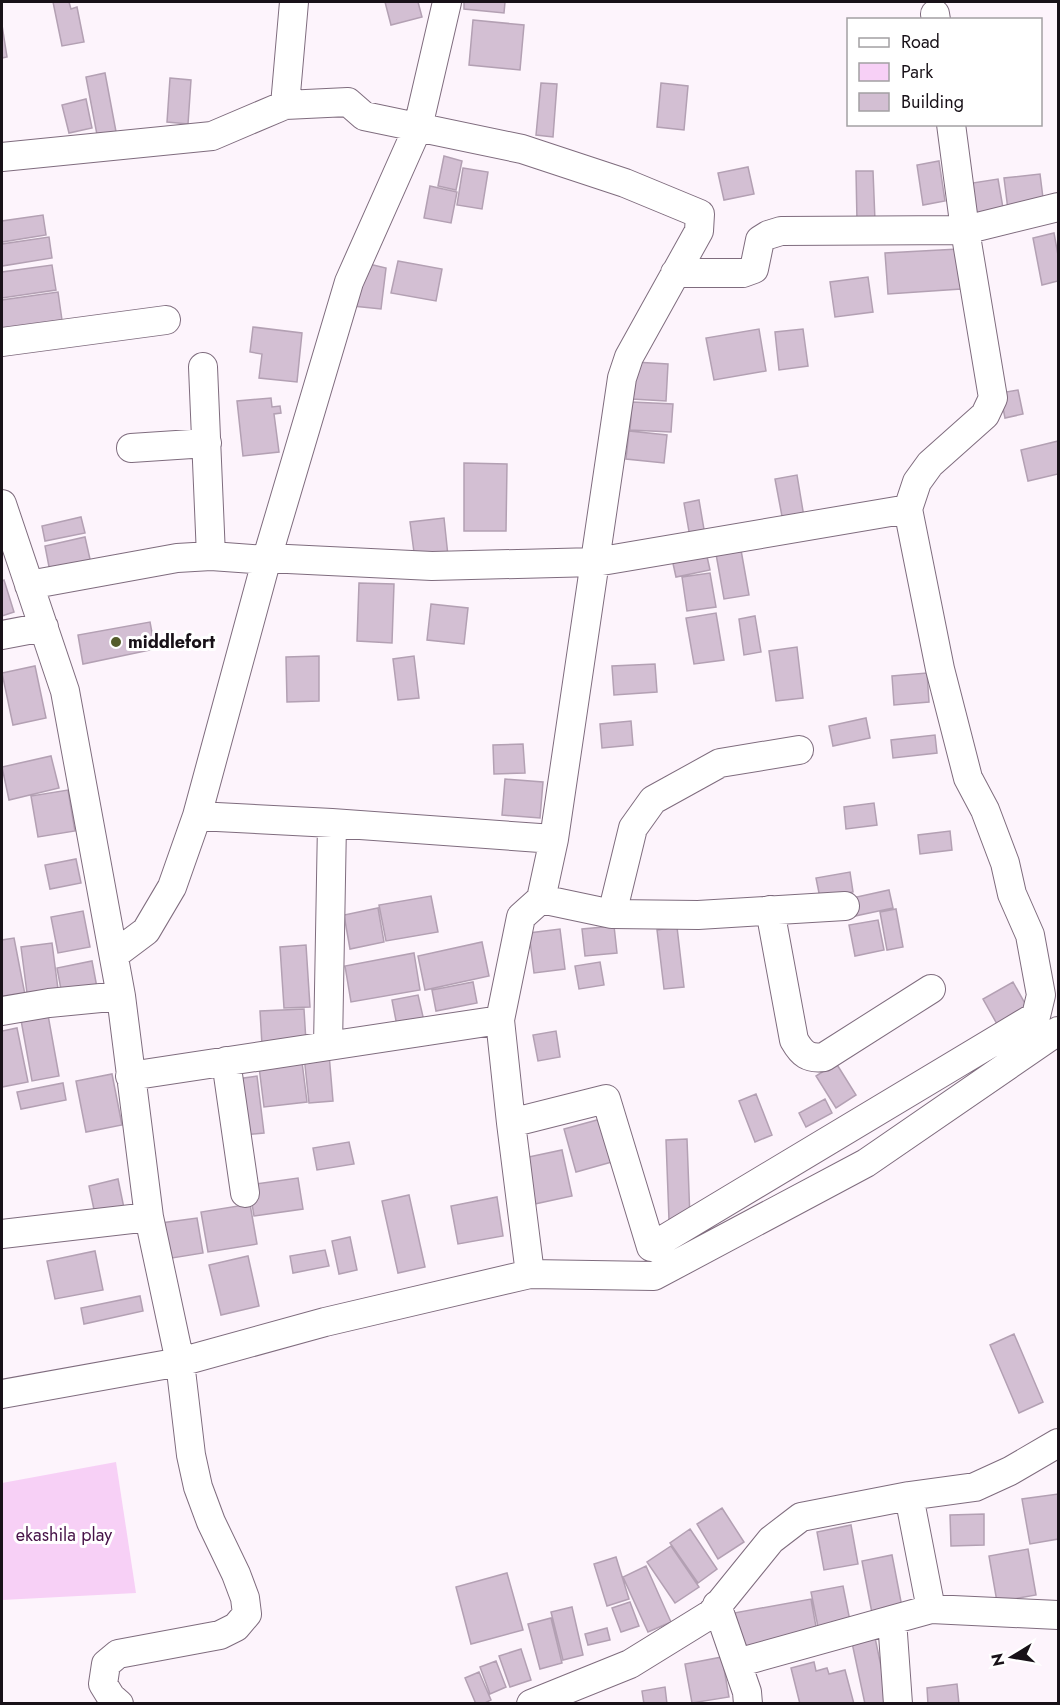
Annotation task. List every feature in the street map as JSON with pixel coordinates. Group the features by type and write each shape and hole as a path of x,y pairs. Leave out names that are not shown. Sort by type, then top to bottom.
{"street":[{"path":"285,105 294,2"},
{"path":"114,955 146,931 172,887 197,816 267,559 349,282 418,127 447,2"},
{"path":"2,158 212,136 285,105 348,102 364,116 522,149 625,183 700,214 699,231 628,357 622,378 555,839 541,900 520,917 500,1020 530,1274"},
{"path":"511,1123 606,1099 651,1247 1036,1017 1041,995 1030,935 1012,894 1005,863 985,810 968,778 940,669 908,509 917,482 930,464 985,416 993,398 965,230 951,126"},
{"path":"675,273 743,273 754,269 760,240 781,231 965,230 1059,207"},
{"path":"2,342 166,320"},
{"path":"203,367 211,556"},
{"path":"131,448 207,443"},
{"path":"2,504 65,691 121,996 149,1217 180,1362 191,1455 198,1487 211,1522 236,1574 245,1598 247,1614 236,1627 220,1635 118,1654 106,1664 103,1684 111,1697 119,1704"},
{"path":"29,585 177,558 211,556 432,566 596,562 908,509"},
{"path":"2,635 44,627"},
{"path":"612,914 633,828 652,800 720,763 799,750"},
{"path":"197,816 555,839"},
{"path":"328,1046 332,823"},
{"path":"541,900 612,914 698,915 845,906"},
{"path":"770,910 794,1040 801,1052 811,1058 824,1057 931,989"},
{"path":"2,1011 49,1003 121,996"},
{"path":"130,1076 500,1020"},
{"path":"2,1394 180,1362 325,1322 530,1274 654,1276 866,1163 1059,1031"},
{"path":"226,1061 245,1193"},
{"path":"2,1234 149,1217"},
{"path":"531,1704 630,1664 711,1614 771,1540 801,1517 909,1496 975,1487 1010,1471 1059,1443"},
{"path":"909,1496 931,1609"},
{"path":"717,1605 747,1692 747,1704"},
{"path":"737,1664 931,1609 1059,1615"},
{"path":"892,1620 898,1704"}],"green space":[{"name":"ekashila play","path":"116,1462 136,1593 2,1600 2,1483"}],"building":[{"path":"53,2 69,2 71,9 77,7 84,42 62,46"},
{"path":"385,2 418,2 422,17 391,25"},
{"path":"464,2 505,2 504,13 464,9"},
{"path":"473,20 524,25 520,70 469,65"},
{"path":"2,25 7,57 2,58"},
{"path":"105,73 117,137 98,140 86,77"},
{"path":"170,78 191,80 188,124 167,122"},
{"path":"541,83 557,84 553,137 536,135"},
{"path":"661,83 688,86 684,130 657,127"},
{"path":"86,99 92,128 69,133 62,105"},
{"path":"444,156 462,161 456,190 438,186"},
{"path":"939,161 945,201 923,205 917,165"},
{"path":"748,167 754,194 724,200 718,173"},
{"path":"463,168 488,172 482,209 457,205"},
{"path":"856,171 873,171 875,221 857,222"},
{"path":"1040,174 1044,206 1008,210 1004,178"},
{"path":"998,179 1003,208 971,214 966,184"},
{"path":"430,186 457,192 451,223 424,218"},
{"path":"43,215 46,235 2,242 2,221"},
{"path":"1054,233 1058,255 1058,281 1042,285 1033,238"},
{"path":"49,237 52,258 2,266 2,244"},
{"path":"958,249 961,289 888,294 885,253"},
{"path":"398,261 442,269 436,301 391,293"},
{"path":"369,264 386,268 381,309 353,306"},
{"path":"52,265 56,290 2,298 2,272"},
{"path":"868,277 873,312 835,317 830,282"},
{"path":"58,292 63,327 2,336 2,300"},
{"path":"253,327 302,333 297,382 259,378 262,354 250,352"},
{"path":"759,329 766,371 714,380 706,338"},
{"path":"803,329 808,366 779,370 775,332"},
{"path":"634,362 668,364 666,401 632,399"},
{"path":"1018,390 1023,414 1005,418 1000,393"},
{"path":"271,398 272,407 280,406 281,413 274,414 279,452 243,456 237,401"},
{"path":"632,402 673,404 671,432 630,430"},
{"path":"629,431 667,435 664,463 626,459"},
{"path":"1058,441 1058,474 1028,481 1021,450"},
{"path":"464,463 507,464 506,531 464,531"},
{"path":"797,475 805,523 784,527 775,479"},
{"path":"699,500 706,541 691,543 684,503"},
{"path":"81,517 85,533 45,541 42,526"},
{"path":"444,518 448,556 415,560 410,522"},
{"path":"85,537 92,568 51,577 45,546"},
{"path":"741,550 749,595 724,599 716,554"},
{"path":"706,552 710,570 676,577 672,559"},
{"path":"710,573 716,607 687,611 682,577"},
{"path":"4,580 14,612 2,616 2,581"},
{"path":"359,583 394,584 392,643 357,641"},
{"path":"431,604 468,608 464,644 427,640"},
{"path":"716,613 724,660 694,664 686,618"},
{"path":"755,616 761,652 744,655 739,619"},
{"name":"middlefort","path":"150,622 155,649 83,664 78,635"},
{"path":"797,647 803,698 776,701 769,651"},
{"path":"319,656 319,701 287,702 286,657"},
{"path":"414,656 419,698 398,700 393,659"},
{"path":"655,664 657,692 614,695 612,666"},
{"path":"35,666 46,718 13,725 2,673"},
{"path":"927,673 929,702 894,705 892,676"},
{"path":"866,718 870,738 833,746 829,726"},
{"path":"631,721 633,745 602,748 600,724"},
{"path":"935,735 937,753 893,758 891,740"},
{"path":"523,744 525,773 494,774 493,745"},
{"path":"51,756 59,788 9,800 2,767"},
{"path":"505,779 543,782 540,818 502,815"},
{"path":"68,790 75,831 38,837 31,796"},
{"path":"874,803 877,825 846,829 844,807"},
{"path":"950,831 952,850 920,854 918,835"},
{"path":"76,859 81,883 50,889 45,865"},
{"path":"850,872 853,892 820,898 816,878"},
{"path":"889,890 893,908 855,916 852,898"},
{"path":"431,896 438,932 386,941 379,905"},
{"path":"378,908 384,942 350,949 344,915"},
{"path":"896,909 903,947 887,950 880,912"},
{"path":"83,911 90,947 58,953 51,917"},
{"path":"878,920 884,950 855,956 849,925"},
{"path":"614,926 617,953 585,956 582,929"},
{"path":"677,927 684,987 664,989 657,930"},
{"path":"560,929 565,969 534,973 529,933"},
{"path":"14,938 26,1000 2,1005 2,940"},
{"path":"482,942 489,976 425,990 418,956"},
{"path":"52,943 58,989 27,993 21,947"},
{"path":"306,945 310,1007 284,1008 280,947"},
{"path":"414,953 420,990 351,1002 345,966"},
{"path":"92,961 98,993 63,1000 57,968"},
{"path":"600,962 604,985 579,989 575,966"},
{"path":"473,982 477,1003 436,1011 432,990"},
{"path":"1013,982 1027,1007 997,1024 983,999"},
{"path":"418,995 424,1021 397,1026 392,1000"},
{"path":"304,1009 306,1042 262,1045 260,1011"},
{"path":"48,1015 59,1076 32,1081 21,1020"},
{"path":"17,1028 28,1082 2,1087 2,1031"},
{"path":"556,1031 560,1057 538,1061 533,1035"},
{"path":"329,1054 333,1101 309,1103 304,1056"},
{"path":"302,1062 307,1102 264,1107 259,1067"},
{"path":"836,1063 856,1095 836,1108 816,1076"},
{"path":"112,1074 122,1125 86,1132 76,1081"},
{"path":"257,1076 264,1133 244,1135 237,1079"},
{"path":"63,1083 66,1100 21,1109 17,1092"},
{"path":"756,1094 772,1135 755,1142 739,1101"},
{"path":"825,1099 832,1113 806,1127 799,1113"},
{"path":"608,1117 619,1160 576,1172 564,1129"},
{"path":"687,1139 690,1219 669,1220 666,1140"},
{"path":"349,1142 354,1164 317,1170 313,1148"},
{"path":"562,1150 572,1196 530,1205 519,1159"},
{"path":"298,1178 303,1209 254,1216 249,1185"},
{"path":"118,1179 125,1213 96,1219 89,1186"},
{"path":"409,1195 425,1267 398,1273 382,1201"},
{"path":"497,1197 503,1236 458,1244 451,1206"},
{"path":"250,1204 257,1244 208,1252 201,1212"},
{"path":"197,1218 203,1253 166,1259 161,1223"},
{"path":"350,1237 357,1270 339,1274 332,1241"},
{"path":"325,1250 329,1266 293,1273 290,1256"},
{"path":"95,1251 103,1290 55,1299 47,1261"},
{"path":"248,1256 259,1306 221,1315 209,1265"},
{"path":"140,1296 143,1311 84,1324 81,1308"},
{"path":"1014,1334 1043,1402 1019,1413 990,1345"},
{"path":"1058,1494 1058,1539 1030,1544 1022,1499"},
{"path":"722,1508 744,1542 718,1559 697,1524"},
{"path":"984,1514 984,1545 951,1546 950,1515"},
{"path":"851,1525 858,1564 824,1570 817,1532"},
{"path":"690,1529 717,1569 698,1583 670,1543"},
{"path":"671,1546 699,1587 675,1603 647,1562"},
{"path":"1028,1549 1036,1595 997,1602 989,1556"},
{"path":"892,1555 902,1607 872,1613 862,1561"},
{"path":"616,1557 629,1599 607,1606 594,1564"},
{"path":"646,1566 671,1622 648,1632 623,1577"},
{"path":"507,1573 523,1630 471,1644 456,1587"},
{"path":"843,1586 850,1621 818,1627 811,1592"},
{"path":"811,1599 818,1638 741,1652 734,1613"},
{"path":"630,1602 639,1626 621,1632 612,1608"},
{"path":"572,1607 583,1655 563,1660 551,1612"},
{"path":"551,1618 562,1663 540,1669 528,1624"},
{"path":"607,1628 610,1640 588,1645 585,1634"},
{"path":"874,1633 889,1704 865,1704 851,1638"},
{"path":"521,1649 531,1680 510,1687 499,1656"},
{"path":"722,1657 729,1697 692,1703 685,1664"},
{"path":"496,1661 506,1687 490,1694 480,1667"},
{"path":"814,1662 816,1671 827,1668 829,1674 845,1670 854,1704 800,1704 791,1668"},
{"path":"479,1672 491,1700 483,1704 476,1704 465,1678"},
{"path":"957,1684 959,1704 928,1704 927,1688"},
{"path":"665,1687 667,1704 644,1704 642,1691"}],"place":[{"name":"middlefort","path":"116,642"}]}
